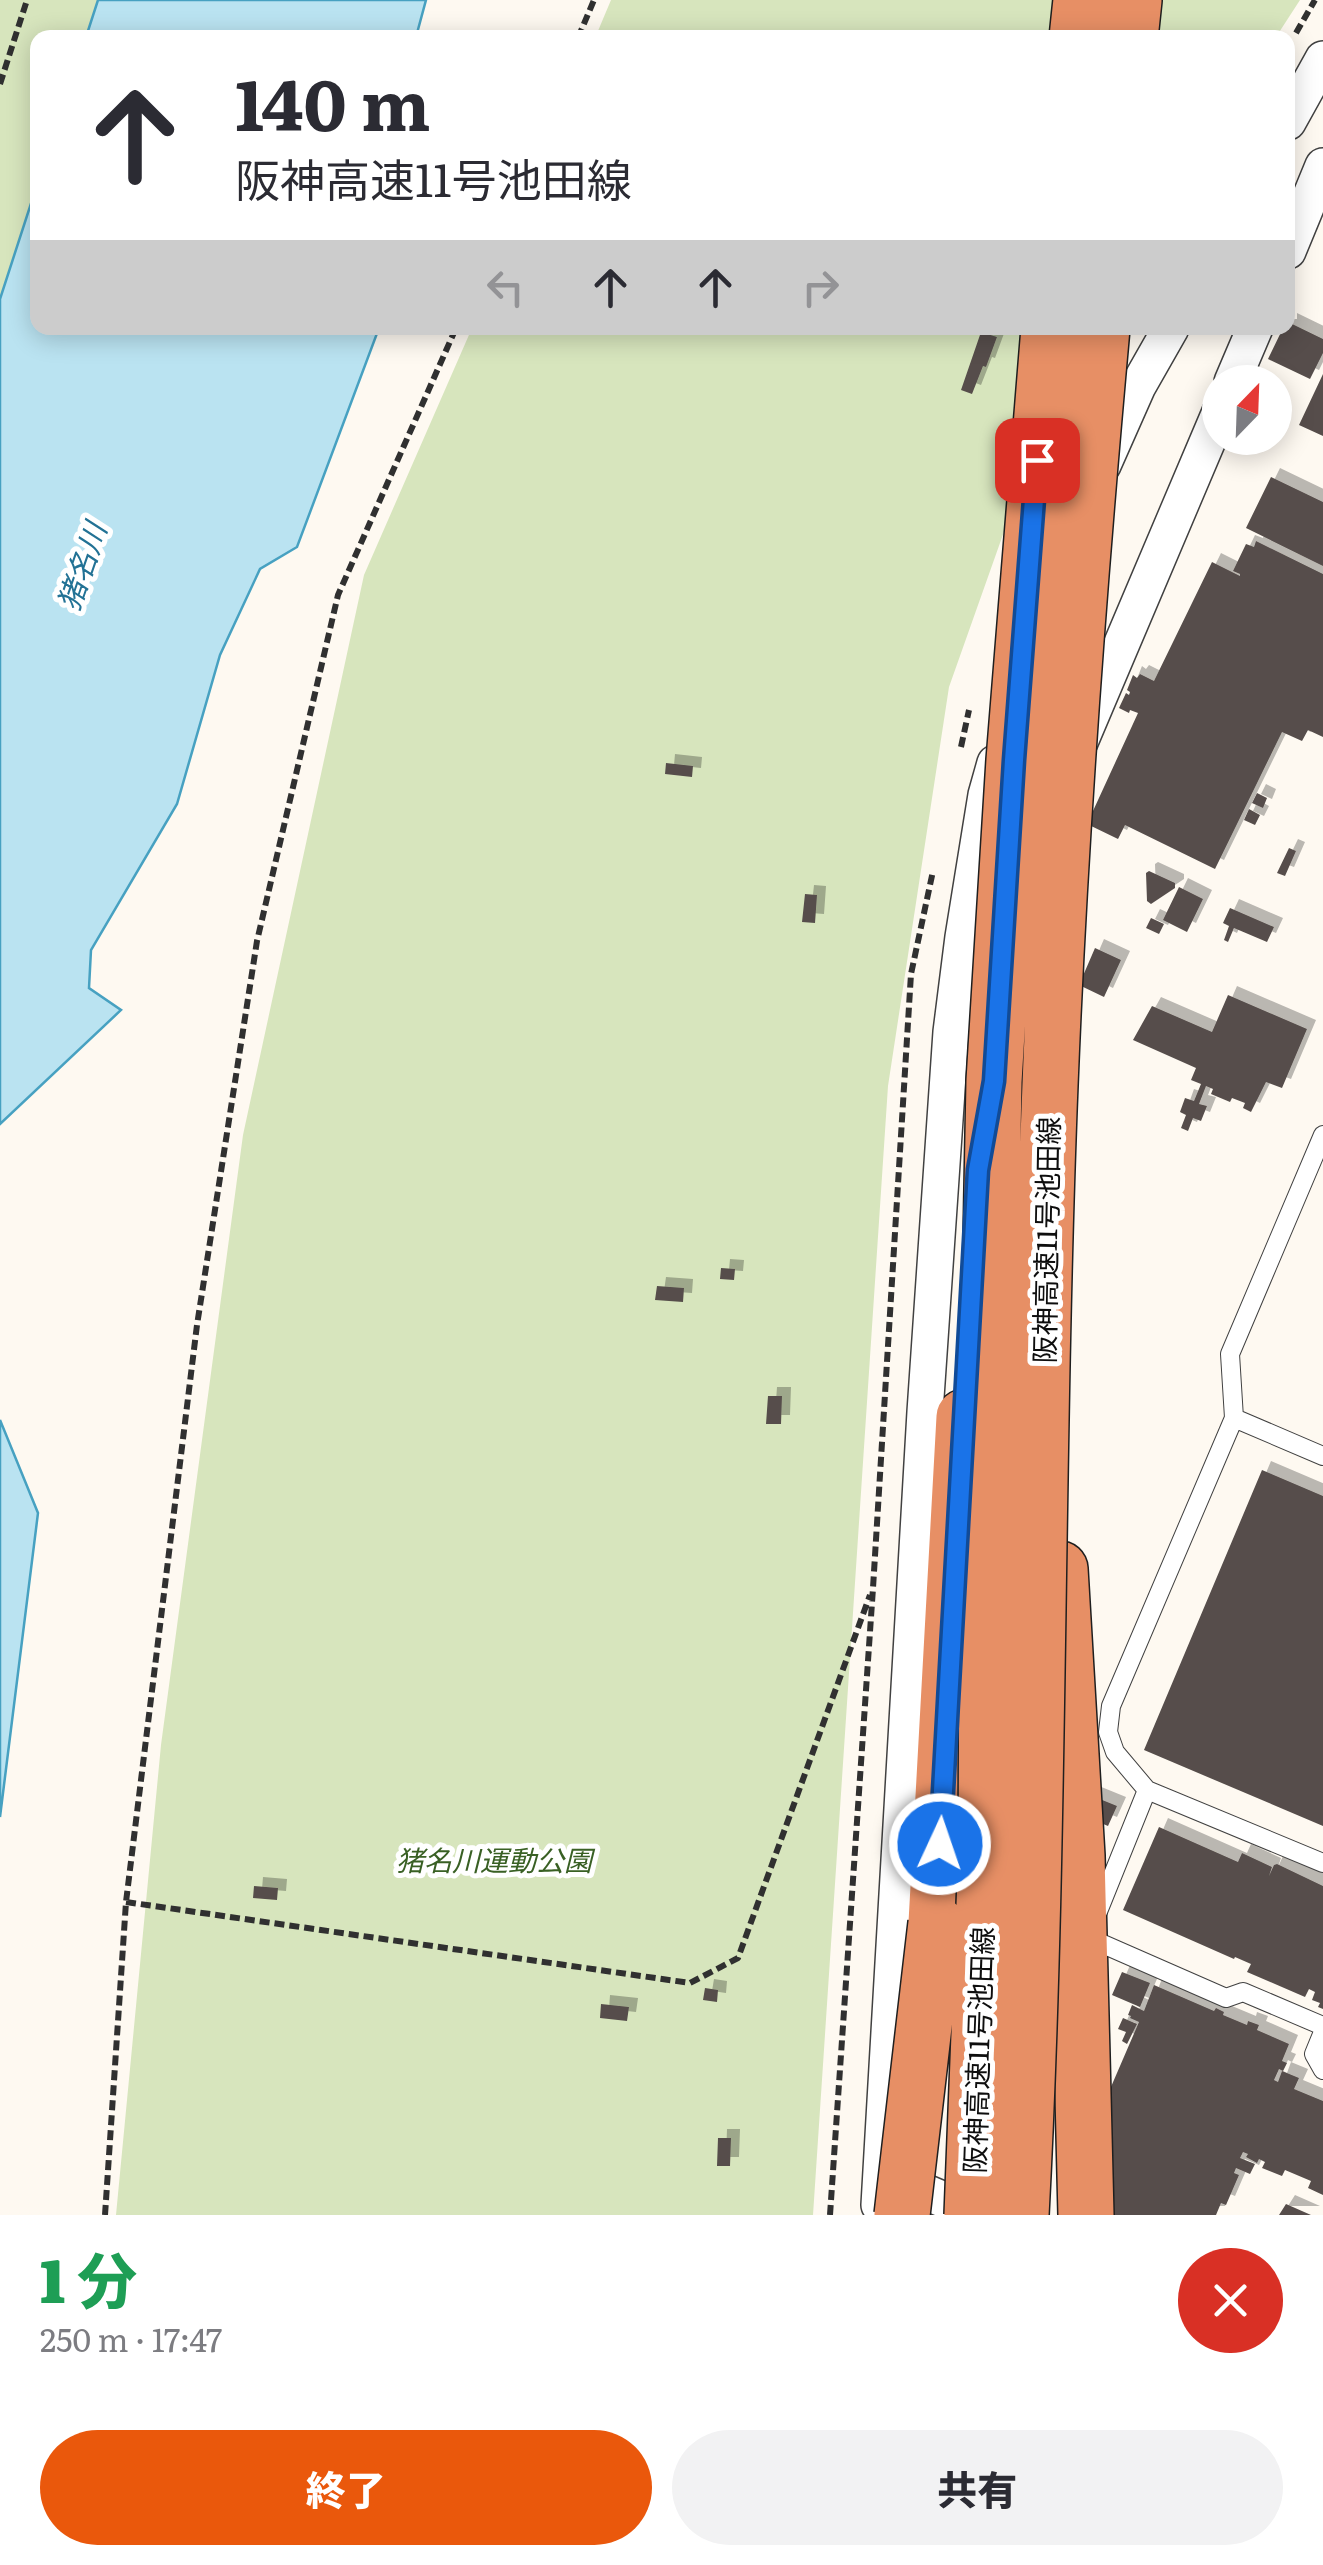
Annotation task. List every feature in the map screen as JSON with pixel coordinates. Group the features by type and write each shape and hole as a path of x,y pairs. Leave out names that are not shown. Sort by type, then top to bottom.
{"highway":[{"path":"1078,30 1081,0"},
{"path":"1131,30 1134,0"},
{"name":"阪神高速11号池田線","path":"972,2215 986,1854 994,1081 1014,760 1048,335"},
{"name":"阪神高速11号池田線","path":"1021,2215 1034,1856 1050,1086 1068,747 1101,335"},
{"path":"891,2194 936,1923 978,1170 994,1081"},
{"path":"1045,1304 1078,1856 1086,2215"}],"street":[{"path":"1295,109 1323,59"},
{"path":"1295,234 1323,166"},
{"path":"879,2215 891,2194 928,1374 951,1032 963,937 986,795 1052,582 1138,386 1167,335"},
{"path":"1239,365 1252,335"},
{"path":"963,937 1039,832 1202,455"},
{"path":"891,2194 980,2215"}],"lane":[{"path":"1323,1135 1230,1354 1234,1418 1111,1706 1108,1732 1115,1752 1148,1790 1323,1863"},
{"path":"1234,1418 1323,1456"},
{"path":"1148,1790 1087,1937 1226,1998 1243,1992 1323,2029 1314,2054 1323,2070"}],"path":[{"path":"0,84 27,0"},
{"path":"581,30 594,0"},
{"path":"1295,35 1315,0"},
{"path":"106,2215 126,1902 197,1324 257,941 338,594 453,335"},
{"path":"126,1902 690,1982 738,1958 873,1588"}],"green space":[{"path":"0,0 98,0 88,30 30,30 30,207 0,299"},
{"path":"611,0 1300,0 1281,30 598,30"},
{"name":"猪名川運動公園","path":"469,335 1104,335 1006,526 949,687 888,1086 813,2215 116,2215 161,1745 243,1135 364,575"}],"water":[{"path":"98,0 426,0 418,30 88,30"},
{"name":"猪名川","path":"30,207 30,335 376,335 297,547 260,569 220,655 177,804 91,950 89,988 121,1010 0,1124 0,299"},
{"path":"0,1420 38,1513 0,1817"}],"building":[{"path":"1295,325 1323,339 1323,353 1310,379 1292,370 1292,365 1268,359 1280,335 1295,335"},
{"path":"980,335 997,337 972,394 961,390"},
{"path":"1323,374 1323,436 1299,425"},
{"path":"1271,477 1323,502 1323,566 1246,528"},
{"path":"1256,541 1323,574 1323,737 1308,730 1302,741 1282,732 1215,869 1125,825 1118,839 1087,824 1138,713 1119,708 1126,693 1129,695 1133,675 1154,681 1212,562 1240,576 1233,571 1246,544 1254,547"},
{"path":"666,763 693,766 692,777 665,774"},
{"path":"1257,793 1267,798 1263,808 1252,803"},
{"path":"1249,809 1260,815 1255,825 1244,820"},
{"path":"1289,848 1296,851 1285,876 1277,873"},
{"path":"1149,871 1175,883 1175,888 1151,904 1147,901"},
{"path":"1179,887 1203,899 1187,932 1163,920"},
{"path":"805,894 817,895 815,923 802,922"},
{"path":"1230,908 1274,927 1267,942 1234,928 1228,942 1224,940 1229,926 1223,923"},
{"path":"1151,918 1164,924 1159,934 1146,928"},
{"path":"1095,948 1121,960 1104,997 1079,985"},
{"path":"1228,995 1307,1029 1282,1088 1266,1082 1251,1112 1243,1108 1245,1103 1211,1094 1213,1089 1206,1086 1199,1104 1207,1106 1201,1121 1193,1118 1188,1131 1181,1128 1186,1115 1180,1112 1185,1098 1194,1101 1201,1084 1191,1080 1196,1068 1133,1040 1152,1006 1212,1032"},
{"path":"721,1268 735,1269 734,1280 720,1279"},
{"path":"657,1286 684,1288 683,1302 655,1300"},
{"path":"768,1396 782,1396 781,1424 766,1424"},
{"path":"1262,1470 1323,1496 1323,1826 1144,1750"},
{"path":"1090,1795 1117,1806 1108,1826 1082,1815"},
{"path":"1159,1827 1238,1862 1242,1853 1272,1867 1269,1876 1277,1864 1323,1886 1323,2009 1312,2000 1315,1992 1309,1989 1305,1997 1247,1972 1251,1964 1123,1910"},
{"path":"254,1886 278,1888 277,1900 253,1898"},
{"path":"1122,1972 1150,1983 1140,2007 1112,1995"},
{"path":"1154,1985 1214,2011 1216,2008 1247,2025 1248,2021 1259,2025 1257,2030 1289,2044 1282,2061 1287,2063 1274,2080 1278,2082 1282,2071 1299,2078 1294,2089 1323,2101 1323,2195 1308,2188 1311,2181 1285,2170 1282,2176 1262,2168 1265,2162 1259,2159 1257,2163 1243,2152 1240,2158 1255,2164 1250,2174 1236,2168 1234,2173 1239,2175 1226,2205 1221,2203 1216,2215 1083,2215 1060,2205 1139,2022 1128,2015 1132,2005 1144,2011"},
{"path":"705,1988 718,1990 717,2002 703,2000"},
{"path":"601,2004 629,2007 627,2021 600,2018"},
{"path":"1123,2018 1137,2024 1127,2044 1122,2041 1126,2032 1118,2029"},
{"path":"718,2138 731,2138 730,2166 717,2166"},
{"path":"1286,2204 1311,2215 1279,2215"}],"route":[{"path":"940,1844 978,1170 994,1081 1037,460"}]}
